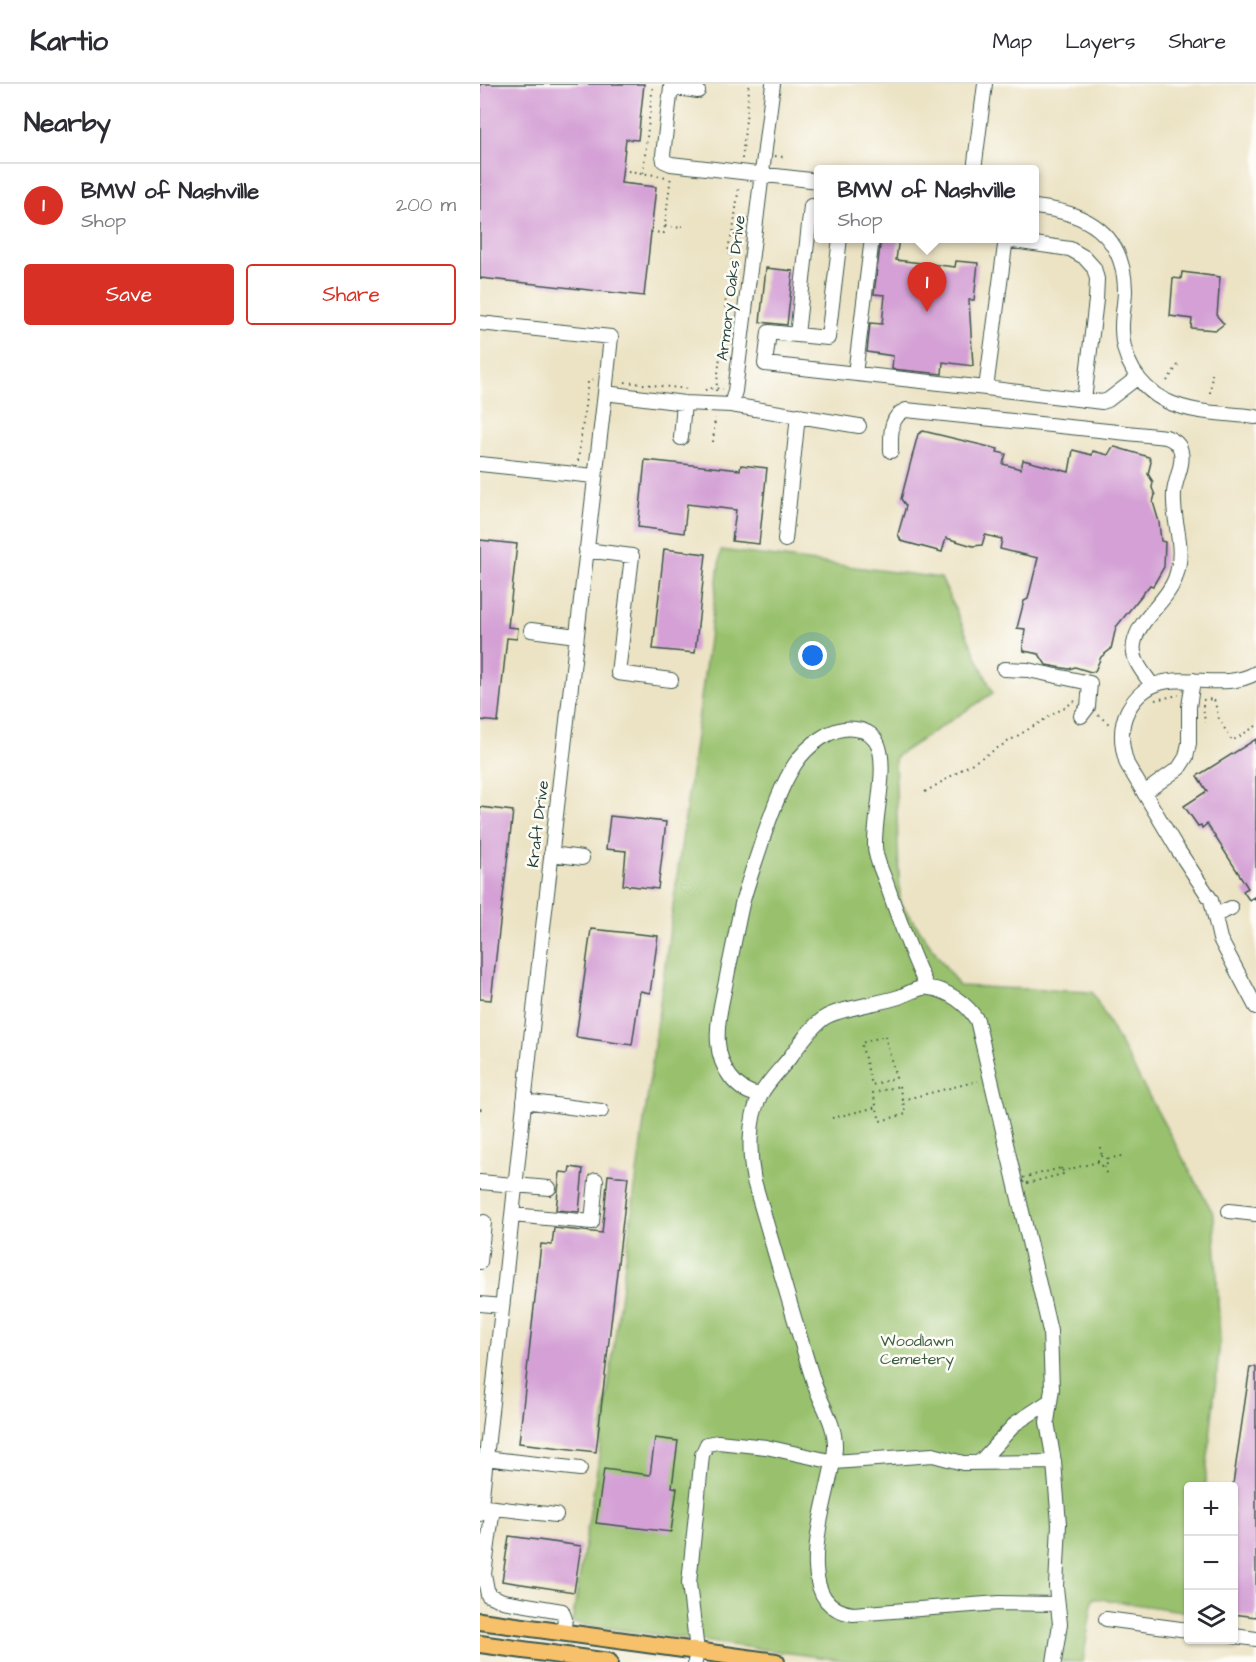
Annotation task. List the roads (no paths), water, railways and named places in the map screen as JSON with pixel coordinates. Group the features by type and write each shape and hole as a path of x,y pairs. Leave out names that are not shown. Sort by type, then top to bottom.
{"main road":[{"path":"480,1621 563,1633 696,1657 776,1662"},
{"path":"480,1644 609,1662"}],"street":[{"name":"Armory Oaks Drive","path":"731,405 735,391 772,84"},
{"path":"975,165 985,84"},
{"path":"698,91 671,87 663,159 671,164 814,181"},
{"path":"796,335 811,206 814,206"},
{"path":"1039,208 1080,216 1095,226 1112,246 1120,262 1124,280 1122,340 1129,362 1138,377 1159,396 1178,406 1256,417"},
{"path":"839,243 828,338 770,332 765,364 1105,402 1138,377"},
{"path":"855,374 871,243"},
{"path":"986,388 1005,243"},
{"path":"1032,243 1070,249 1084,257 1094,268 1097,293 1084,399"},
{"name":"Kraft Drive","path":"480,323 611,337 551,854 485,1458 484,1574 488,1595 503,1601"},
{"path":"605,393 684,403 731,405 859,426"},
{"path":"681,438 684,403"},
{"path":"891,451 893,424 898,414 906,410 1166,437 1178,444 1182,457 1174,495 1181,544 1180,562 1171,587 1140,629 1134,644 1136,661 1152,685"},
{"path":"785,540 798,415"},
{"path":"480,464 594,476"},
{"path":"586,550 632,556 618,673 671,680"},
{"path":"531,630 576,636"},
{"path":"1004,669 1028,670 1090,683 1083,700 1081,716"},
{"path":"1256,673 1233,680 1169,680 1152,685 1131,705 1122,729 1125,758 1178,850 1212,900 1220,939 1256,1007"},
{"path":"1144,793 1179,768 1186,757 1193,680"},
{"path":"760,1095 747,1092 733,1080 721,1060 718,1044 720,1013 742,904 773,810 786,780 800,758 810,748 823,737 839,730 855,728 865,731 874,737 878,745 880,788 875,848 909,950 927,987"},
{"path":"551,854 582,858"},
{"path":"1216,915 1231,908"},
{"path":"1054,1662 1060,1624 1058,1604 1056,1587 1059,1524 1054,1462 1047,1422 1052,1360 1050,1331 977,1020 971,1010 944,992 927,987 897,998 826,1017 813,1028 760,1095 754,1112 751,1141 752,1174 815,1386 835,1437 834,1462 825,1493 816,1568 821,1591 834,1606 847,1613 863,1614 989,1604 1058,1604"},
{"path":"524,1101 601,1111"},
{"path":"480,1262 482,1222 512,1219 592,1222 596,1180"},
{"path":"480,1182 549,1188"},
{"path":"1229,1211 1256,1214"},
{"path":"480,1304 502,1306"},
{"path":"979,1463 1016,1423 1050,1401"},
{"path":"696,1657 689,1583 702,1455 704,1447 711,1443 725,1442 766,1447 834,1462 933,1455 955,1462 1054,1462"},
{"path":"485,1458 580,1469"},
{"path":"483,1506 556,1515"},
{"path":"498,1623 503,1601 562,1611 565,1618 563,1633"},
{"path":"1106,1619 1184,1629"},
{"path":"1238,1637 1256,1639"}],"place":[{"name":"BMW of Nashville","path":"927,312"}],"park label":[{"name":"Woodlawn Cemetery","path":"917,1350"}]}
